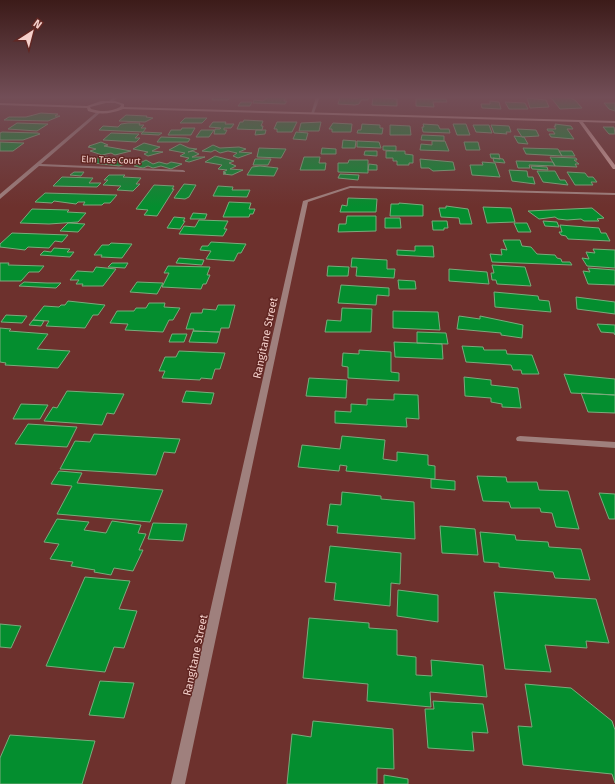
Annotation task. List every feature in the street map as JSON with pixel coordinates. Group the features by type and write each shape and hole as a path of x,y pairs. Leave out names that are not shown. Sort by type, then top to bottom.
{"main road":[{"path":"589,134 615,168"}],"street":[{"path":"0,197 75,134"},
{"name":"Elm Tree Court","path":"39,165 183,171"},
{"name":"Rangitane Street","path":"178,784 306,201 350,187 615,194"},
{"path":"0,190 8,190"},
{"path":"520,439 615,445"}],"building":[{"path":"0,134 40,134 23,140 0,140"},
{"path":"110,134 139,134 135,138 140,138 136,142 103,140"},
{"path":"141,134 161,134 159,135"},
{"path":"169,134 192,134 191,135 168,135"},
{"path":"198,134 211,134 209,137 196,137"},
{"path":"295,134 308,134 306,140 293,139"},
{"path":"390,134 411,134 411,135 390,135"},
{"path":"456,134 469,134 470,135 457,135"},
{"path":"520,134 538,134 539,136 522,137"},
{"path":"549,134 570,134 574,139 551,137"},
{"path":"422,135 444,136 444,141 421,140"},
{"path":"514,136 524,137 528,144 518,143"},
{"path":"161,137 190,139 188,142 157,142"},
{"path":"343,140 356,141 355,148 342,148"},
{"path":"357,141 379,142 381,148 357,147"},
{"path":"432,141 445,141 449,151 420,150 421,144 432,145"},
{"path":"0,142 24,143 13,151 0,151"},
{"path":"101,142 108,145 104,146 131,151 115,155 111,153 102,155 90,151 96,149 88,147 89,146"},
{"path":"464,142 478,142 480,150 466,150"},
{"path":"144,143 160,147 152,151 163,152 148,156 144,154 148,152 133,149"},
{"path":"180,144 189,148 197,149 188,152 193,151 199,154 192,157 205,157 189,162 185,161 189,158 180,156 185,153 169,150"},
{"path":"213,145 220,148 239,147 246,149 239,152 252,153 238,158 233,156 237,153 228,151 220,153 215,150 211,152 202,151"},
{"path":"383,146 396,146 396,151 383,150"},
{"path":"259,148 286,149 281,158 257,157"},
{"path":"322,148 336,149 336,154 321,154"},
{"path":"523,148 558,149 562,156 526,154"},
{"path":"365,151 377,151 377,156 364,155"},
{"path":"386,151 405,151 405,154 413,155 413,163 409,163 409,165 397,165 397,161 393,161 393,158 386,158"},
{"path":"559,151 572,151 575,156 562,156"},
{"path":"490,154 499,154 500,159 491,158"},
{"path":"104,156 119,161 125,159 135,161 119,166 85,162"},
{"path":"215,156 234,161 229,163 236,166 230,169 243,170 232,175 223,174 226,173 223,172 227,170 218,169 222,165 205,162"},
{"path":"304,157 320,157 319,163 326,163 325,170 300,170"},
{"path":"550,157 576,158 577,160 574,160 579,164 575,164 577,167 555,166"},
{"path":"493,158 503,159 505,163 494,162"},
{"path":"255,159 271,159 268,165 253,165"},
{"path":"420,159 453,162 455,170 433,171 429,168 421,168"},
{"path":"146,160 153,164 159,162 167,164 171,162 182,164 171,169 161,166 153,168 148,166 143,168 134,166"},
{"path":"349,160 368,160 368,173 338,172 338,163 348,163"},
{"path":"516,161 553,162 555,166 529,165 530,168 518,168"},
{"path":"482,162 495,163 500,177 472,175 470,165 483,165"},
{"path":"369,164 377,165 377,170 368,170"},
{"path":"260,166 278,168 274,176 247,175 252,167"},
{"path":"531,166 547,167 548,170 532,169"},
{"path":"509,170 527,171 528,177 533,177 535,184 512,181"},
{"path":"537,171 555,171 560,180 565,180 568,185 543,182"},
{"path":"74,172 84,172 81,176 70,175"},
{"path":"567,172 585,173 588,177 593,177 597,182 591,182 593,185 575,185"},
{"path":"340,174 359,175 358,180 338,178"},
{"path":"109,175 125,175 123,177 141,178 136,184 140,184 133,191 117,190 121,186 103,185 108,180 104,180"},
{"path":"62,177 93,178 89,183 101,183 97,187 53,186"},
{"path":"184,184 196,185 189,197 185,199 174,198"},
{"path":"154,185 174,186 172,189 174,189 157,216 144,215 148,210 136,209"},
{"path":"218,186 233,187 232,190 250,190 247,197 213,196"},
{"path":"45,193 117,195 110,203 104,203 102,205 83,205 85,202 78,202 76,204 54,201 52,203 35,202"},
{"path":"348,198 377,199 376,212 340,212 342,205 347,206"},
{"path":"229,202 251,203 249,209 255,209 253,214 250,214 249,217 223,217"},
{"path":"399,203 423,205 423,216 390,216 391,204"},
{"path":"446,206 468,209 472,224 460,224 459,218 441,217 439,208 446,208"},
{"path":"483,207 511,208 515,222 487,223"},
{"path":"592,208 604,218 597,219 599,221 584,221 581,219 567,220 558,219 555,217 539,219 528,211"},
{"path":"32,209 69,210 67,212 86,213 78,222 49,224 20,223"},
{"path":"193,213 207,214 205,219 190,219"},
{"path":"347,216 376,216 376,231 338,232 339,224 346,224"},
{"path":"174,217 185,218 183,221 185,221 180,229 167,228"},
{"path":"385,218 400,218 401,228 385,228"},
{"path":"199,220 228,221 224,229 227,229 223,236 179,234 184,226 195,227"},
{"path":"432,221 447,221 448,228 444,228 444,230 433,230"},
{"path":"543,221 557,222 559,227 545,226"},
{"path":"68,223 85,224 78,232 60,231"},
{"path":"514,223 527,223 531,232 518,232"},
{"path":"560,225 599,228 601,233 606,233 610,241 568,239 559,232 562,232"},
{"path":"12,233 68,235 62,242 55,241 49,248 28,247 25,250 0,247 0,244"},
{"path":"503,240 520,240 522,246 531,247 537,254 555,255 557,258 561,259 562,262 570,262 572,265 492,262 490,254 502,255 501,249 507,250"},
{"path":"211,242 246,244 241,253 238,253 234,261 206,259 211,251 200,250 202,246 208,246"},
{"path":"111,243 132,244 122,258 101,257 102,255 94,255 102,245 109,245"},
{"path":"415,246 433,246 434,257 397,255 397,250 415,251"},
{"path":"54,248 70,249 67,252 74,252 70,257 40,255 44,251 51,252"},
{"path":"593,249 615,250 615,268 587,266 582,258 589,259 586,252 595,253"},
{"path":"179,258 204,260 202,265 176,263"},
{"path":"352,258 387,260 387,269 395,269 394,278 356,276 357,267 351,267"},
{"path":"0,263 9,263 8,265 44,266 39,272 29,272 21,281 0,281"},
{"path":"112,263 128,263 125,268 108,267"},
{"path":"492,265 525,267 531,286 497,284 496,280 492,280 491,273 494,273"},
{"path":"168,266 210,267 207,275 210,275 206,284 203,284 201,289 162,287 169,273 164,273"},
{"path":"328,266 349,267 348,276 327,276"},
{"path":"96,267 116,269 103,286 82,286 83,284 76,284 79,280 70,280 77,271 93,272"},
{"path":"588,268 615,270 615,285 588,284 583,271 590,272"},
{"path":"449,269 487,272 489,284 449,281"},
{"path":"398,280 415,281 416,289 399,289"},
{"path":"24,282 61,283 56,288 19,286"},
{"path":"137,282 163,283 157,294 130,292"},
{"path":"341,285 389,288 389,296 377,295 376,305 338,303"},
{"path":"494,292 538,296 539,300 549,301 551,312 495,307"},
{"path":"576,297 615,302 615,314 577,309"},
{"path":"68,301 105,305 98,315 93,315 85,328 46,326 49,321 33,320 44,306 59,307 61,305 65,305"},
{"path":"149,303 165,303 164,307 180,308 173,320 169,320 163,332 125,330 128,324 110,323 117,311 134,311 136,308 146,308"},
{"path":"218,305 235,305 229,328 221,328 220,332 193,331 194,329 186,329 191,313 202,313 203,309 216,310"},
{"path":"342,308 372,309 371,332 325,332 327,320 341,321"},
{"path":"393,311 438,312 440,330 393,328"},
{"path":"6,315 27,316 22,323 1,322"},
{"path":"459,316 480,319 480,316 523,325 522,338 501,335 501,333 457,329"},
{"path":"33,320 44,321 41,326 29,325"},
{"path":"597,324 615,325 615,335 614,333 601,332"},
{"path":"0,328 11,329 9,331 48,334 37,349 70,351 58,368 5,365 6,363 0,362"},
{"path":"193,331 220,332 217,343 189,342"},
{"path":"417,332 446,333 448,344 417,343"},
{"path":"172,334 187,334 184,342 169,342"},
{"path":"394,342 442,344 443,359 395,357"},
{"path":"462,346 483,347 484,350 506,350 507,354 532,355 539,374 522,374 521,370 513,370 511,365 466,362"},
{"path":"359,350 391,352 391,372 399,373 399,381 348,378 348,367 342,366 343,353 359,354"},
{"path":"179,351 225,353 220,369 215,369 212,379 201,378 200,380 162,378 165,371 159,371 165,357 176,357"},
{"path":"564,374 615,379 615,395 571,393"},
{"path":"464,377 491,380 491,385 518,388 521,408 502,407 502,404 491,402 491,398 465,396"},
{"path":"309,378 347,380 346,398 306,396"},
{"path":"67,391 124,394 114,414 107,413 102,425 44,421 53,407 57,408"},
{"path":"186,391 214,393 211,404 182,402"},
{"path":"581,393 615,395 615,413 588,412"},
{"path":"394,394 418,395 419,419 406,418 407,427 335,423 335,411 351,412 351,404 367,405 367,399 394,400"},
{"path":"21,404 48,405 40,419 13,419"},
{"path":"28,424 77,427 67,447 15,444"},
{"path":"94,434 180,439 175,453 164,452 156,475 60,469 75,441 90,442"},
{"path":"342,436 385,440 383,459 397,461 397,452 428,455 428,465 435,466 435,479 346,471 347,466 340,465 339,471 298,467 302,445 340,449"},
{"path":"59,471 82,473 77,483 163,490 150,522 57,514 72,486 51,484"},
{"path":"477,476 506,477 507,482 537,482 539,490 568,491 579,529 556,527 552,513 541,512 540,508 511,508 509,502 483,501"},
{"path":"431,479 455,481 455,490 431,488"},
{"path":"342,492 381,496 381,499 414,502 415,539 337,533 338,526 327,525 330,504 341,505"},
{"path":"599,493 615,494 615,519 609,519"},
{"path":"57,519 89,522 84,530 106,533 112,521 141,525 138,533 146,534 139,550 143,550 133,571 114,568 111,575 94,572 95,570 71,566 73,562 50,559 59,544 44,542"},
{"path":"153,523 187,524 183,541 148,539"},
{"path":"440,526 475,529 478,555 442,553"},
{"path":"480,532 515,535 516,540 548,542 549,547 581,549 590,580 555,578 553,572 499,567 499,563 484,562"},
{"path":"330,546 401,553 400,584 391,583 390,606 334,600 336,583 325,582"},
{"path":"85,577 130,581 119,609 137,611 124,648 114,647 105,672 46,666"},
{"path":"398,590 438,595 438,622 397,616"},
{"path":"494,592 596,599 609,643 586,641 587,648 545,645 551,672 505,669"},
{"path":"309,618 369,623 369,628 397,630 397,655 416,657 416,675 432,676 431,660 483,665 487,697 430,692 431,707 367,701 368,684 303,678"},
{"path":"0,624 21,626 11,648 0,647"},
{"path":"100,681 134,683 124,718 89,715"},
{"path":"525,684 571,688 612,721 615,730 615,783 612,774 523,765 518,726 532,727"},
{"path":"433,701 483,704 488,733 472,732 474,751 428,748 425,709 434,709"},
{"path":"313,721 393,729 394,769 377,768 377,784 287,784 292,734 311,737"},
{"path":"10,735 95,741 82,784 0,784 0,758"},
{"path":"384,775 408,779 408,784 384,784"}]}
